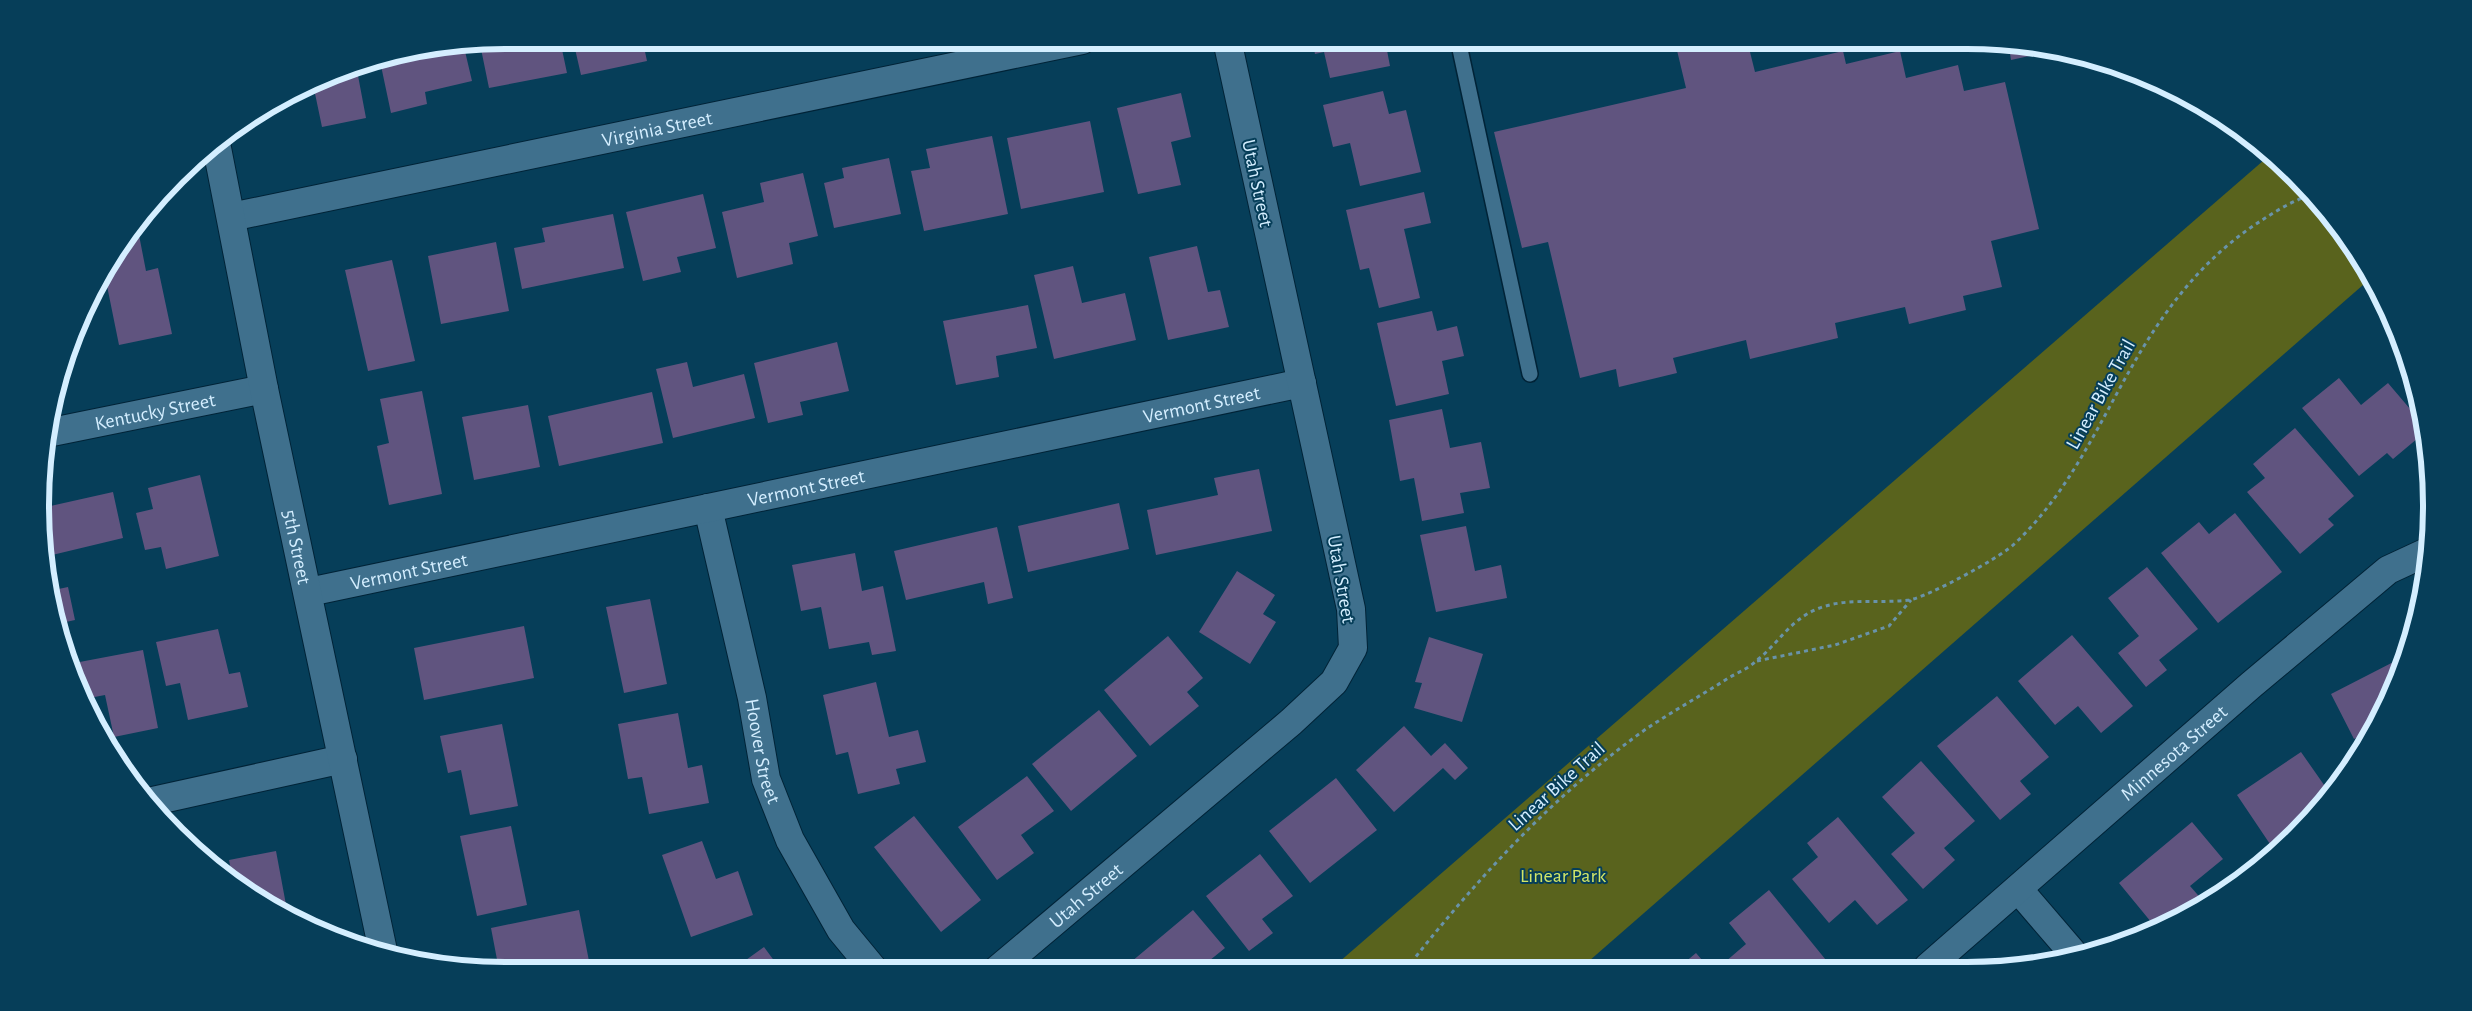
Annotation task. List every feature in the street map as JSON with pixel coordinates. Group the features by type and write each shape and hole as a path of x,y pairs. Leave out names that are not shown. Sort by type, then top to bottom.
{"street":[{"name":"Virginia Street","path":"231,216 1038,49"},
{"name":"Utah Street","path":"1006,962 1291,722 1334,682 1353,648 1351,609 1229,49"},
{"name":"5th Street","path":"218,151 264,390 382,945"},
{"name":"Vermont Street","path":"308,592 1302,383"},
{"name":"Kentucky Street","path":"55,431 264,390"},
{"name":"Hoover Street","path":"708,508 752,698 766,780 790,840 842,930 868,962"},
{"name":"Minnesota Street","path":"1934,962 2251,685 2388,570 2420,556"},
{"path":"156,800 343,759"},
{"path":"2018,889 2070,950"}],"lane":[{"path":"1460,49 1530,374"}],"path":[{"name":"Linear Bike Trail","path":"1412,962 1458,903 1525,830 1585,776 1648,728 1757,661 1783,632 1816,609 1859,601 1911,600 1967,574 2010,548 2054,502 2090,446 2138,356 2165,314 2196,275 2235,238 2276,211 2304,198"},
{"name":"Linear Bike Trail","path":"1757,661 1835,645 1889,626 1911,600"}],"green space":[{"name":"Linear Park","path":"2265,159 2310,204 2329,227 2365,283 1588,962 1339,962"}],"building":[{"path":"562,49 567,73 489,88 481,50"},
{"path":"575,49 644,49 647,61 581,75"},
{"path":"1314,49 1387,49 1390,66 1330,78 1324,52 1315,54"},
{"path":"1677,49 1749,49 1755,72 1843,51 1846,64 1900,51 1906,78 1958,65 1964,91 2005,82 2039,229 1991,241 2002,287 1963,296 1966,310 1909,324 1905,307 1835,323 1838,338 1750,359 1746,340 1673,358 1677,373 1619,387 1616,369 1580,378 1548,242 1522,248 1494,132 1686,88"},
{"path":"465,51 472,81 425,92 427,104 391,113 381,66 416,58"},
{"path":"2010,51 2036,55 2011,60"},
{"path":"358,74 366,118 322,127 314,91"},
{"path":"1383,91 1389,114 1406,110 1421,172 1360,186 1350,143 1333,147 1323,105"},
{"path":"1181,93 1191,137 1171,142 1181,185 1138,194 1117,108"},
{"path":"1090,121 1104,192 1021,209 1007,138"},
{"path":"992,136 1008,214 924,231 911,171 930,168 926,149"},
{"path":"889,158 901,214 834,228 824,183 844,178 842,168"},
{"path":"803,173 818,236 789,243 793,264 737,278 722,212 764,202 760,183"},
{"path":"1424,192 1431,223 1404,229 1420,298 1379,308 1369,268 1360,270 1346,210"},
{"path":"703,194 716,248 677,257 681,272 643,281 626,212"},
{"path":"613,214 624,268 522,289 514,248 545,242 542,228"},
{"path":"139,235 146,271 158,268 172,334 119,345 107,283"},
{"path":"496,242 509,311 441,324 428,256"},
{"path":"1197,246 1208,292 1220,290 1229,327 1168,340 1149,257"},
{"path":"392,260 415,361 368,371 345,270"},
{"path":"1073,266 1082,303 1125,293 1136,340 1054,359 1034,275"},
{"path":"1028,305 1037,348 996,356 999,377 956,385 943,321"},
{"path":"1432,311 1437,331 1457,326 1464,356 1442,361 1449,394 1396,406 1377,323"},
{"path":"837,342 849,391 800,402 803,415 768,423 754,363"},
{"path":"687,362 693,387 744,374 755,418 673,438 656,369"},
{"path":"2339,378 2361,405 2388,383 2413,413 2418,438 2393,459 2387,453 2359,476 2302,408"},
{"path":"422,391 442,494 389,505 377,446 389,443 380,399"},
{"path":"652,392 663,443 559,466 548,416"},
{"path":"528,405 540,467 474,480 462,417"},
{"path":"1442,409 1450,448 1481,442 1490,488 1460,493 1464,513 1422,521 1414,478 1400,481 1389,420"},
{"path":"2295,428 2354,496 2328,519 2334,525 2300,554 2247,492 2265,478 2253,464"},
{"path":"1259,469 1272,531 1156,555 1147,510 1218,495 1214,478"},
{"path":"200,475 219,556 166,569 161,547 145,550 136,513 153,509 148,488"},
{"path":"113,492 123,538 52,555 49,506"},
{"path":"1119,503 1129,549 1028,572 1018,526"},
{"path":"2235,513 2282,572 2218,623 2161,553 2199,522 2209,534"},
{"path":"1466,526 1475,571 1501,565 1507,598 1436,612 1420,535"},
{"path":"997,527 1013,598 988,604 984,582 906,600 894,551"},
{"path":"855,553 862,591 883,586 896,651 872,655 869,642 829,649 821,607 801,611 792,565"},
{"path":"2147,567 2198,629 2159,660 2167,670 2146,687 2118,653 2139,636 2108,598"},
{"path":"1237,571 1275,595 1263,614 1276,622 1250,664 1199,632"},
{"path":"68,587 75,620 64,623 57,589"},
{"path":"650,599 667,684 624,693 606,607"},
{"path":"524,626 534,678 424,700 414,648"},
{"path":"218,629 229,674 240,672 248,707 188,720 180,683 166,686 156,642"},
{"path":"2072,635 2133,706 2101,733 2078,706 2055,725 2018,681"},
{"path":"1168,636 1203,678 1187,692 1199,706 1150,746 1104,690"},
{"path":"1429,637 1483,654 1462,722 1414,708 1422,683 1415,682"},
{"path":"143,650 158,728 114,737 105,695 92,698 77,662"},
{"path":"2396,661 2376,708 2361,735 2354,739 2331,694"},
{"path":"876,682 889,737 918,730 926,762 896,769 900,784 858,794 848,752 836,755 823,695"},
{"path":"1997,696 2049,757 2020,781 2031,794 2000,820 1937,746"},
{"path":"1099,710 1137,756 1071,811 1032,764"},
{"path":"678,713 688,768 702,765 709,803 649,814 642,777 628,779 618,724"},
{"path":"502,724 518,806 470,815 461,770 448,773 440,736"},
{"path":"1404,726 1431,756 1445,743 1468,768 1455,780 1443,768 1394,812 1356,770"},
{"path":"2301,752 2326,788 2310,807 2271,846 2237,795"},
{"path":"1921,761 1975,821 1944,848 1955,860 1923,889 1891,854 1915,833 1882,797"},
{"path":"1027,776 1054,811 1021,835 1034,853 997,880 958,827"},
{"path":"1336,778 1377,830 1310,883 1269,831"},
{"path":"914,816 981,900 941,932 874,847"},
{"path":"1838,817 1908,900 1877,925 1855,900 1829,923 1792,879 1818,857 1807,843"},
{"path":"2192,822 2223,859 2190,886 2200,898 2151,923 2119,883"},
{"path":"511,826 527,905 477,916 460,836"},
{"path":"702,841 716,879 738,871 753,915 691,937 662,855"},
{"path":"276,851 286,906 231,871 229,860"},
{"path":"1260,854 1293,896 1262,919 1273,933 1249,951 1206,896"},
{"path":"1769,890 1828,962 1725,962 1746,944 1729,923"},
{"path":"579,910 589,961 497,962 491,928"},
{"path":"1193,910 1225,948 1208,962 1131,962"},
{"path":"764,947 775,962 743,962"},
{"path":"1696,953 1704,962 1685,962"}]}
